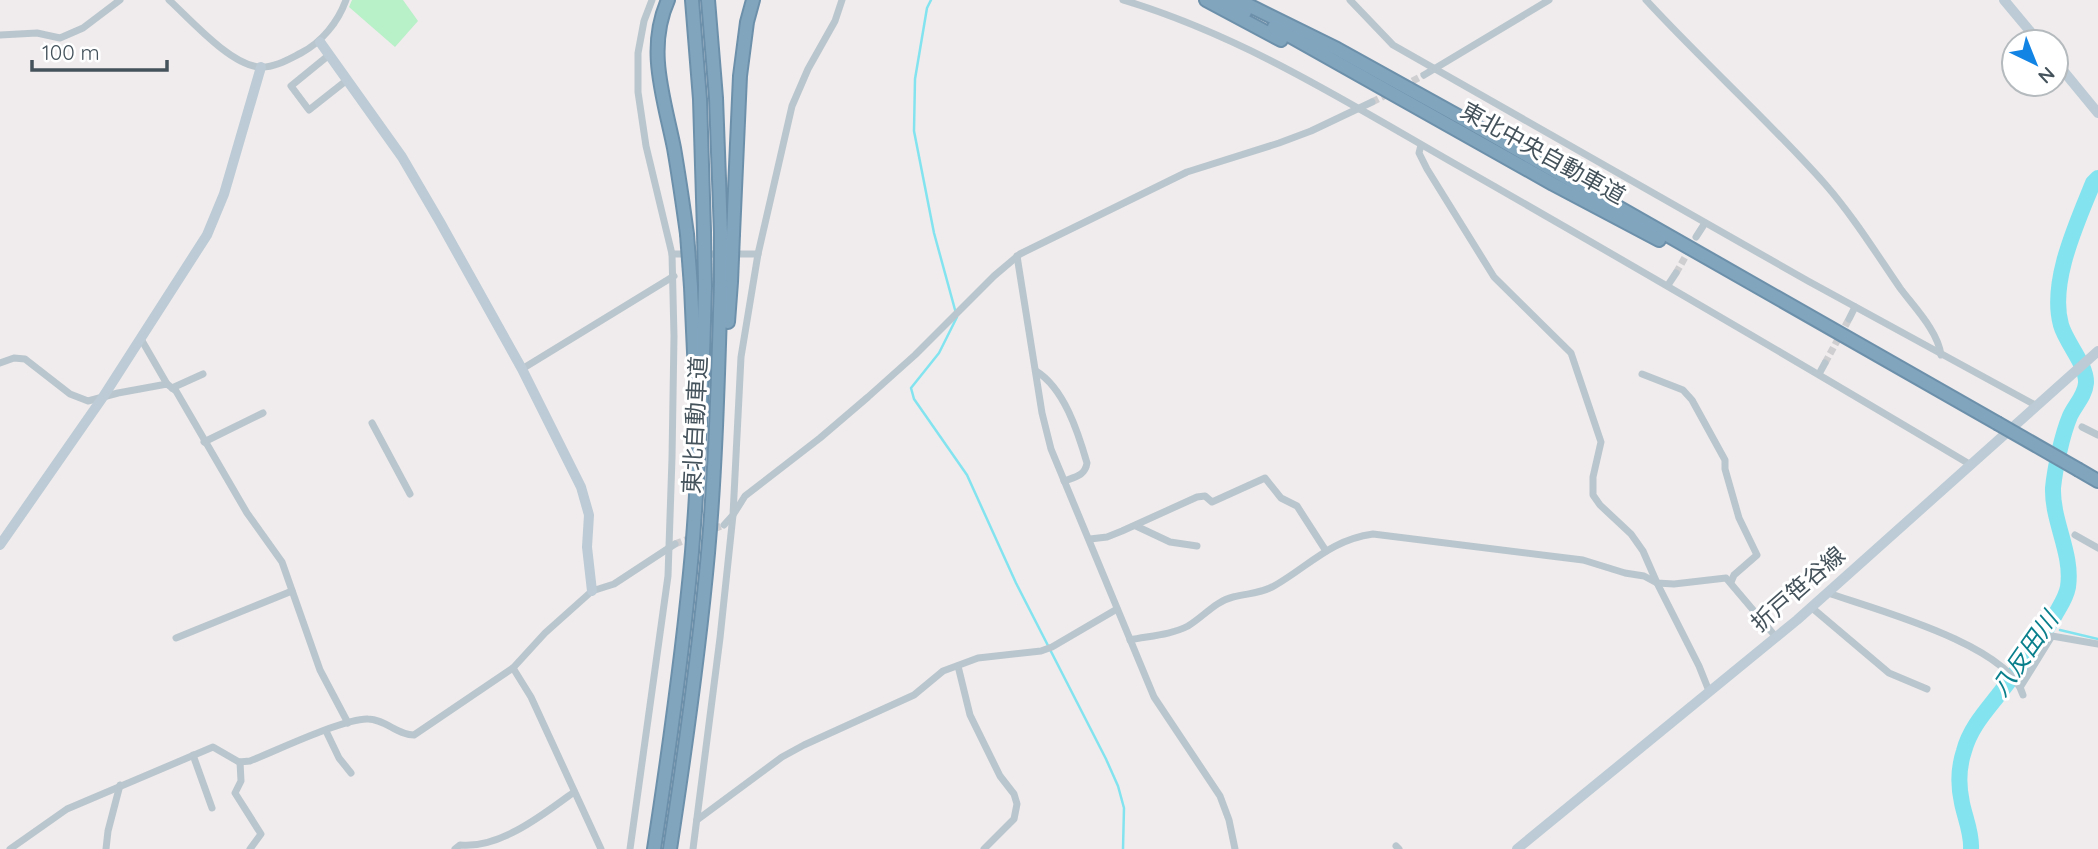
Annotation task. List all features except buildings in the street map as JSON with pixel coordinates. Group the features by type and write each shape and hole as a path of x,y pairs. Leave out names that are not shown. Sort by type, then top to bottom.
{"highway":[{"path":"668,0 658,30 657,59 680,180 687,234 699,458"},
{"name":"東北自動車道","path":"654,849 684,628 699,458 705,286 700,99 692,0"},
{"path":"708,0 727,233"},
{"path":"727,233 740,76 752,0"},
{"path":"1206,0 1280,40 1333,55"},
{"name":"東北中央自動車道","path":"1219,0 1479,128 2098,481"},
{"name":"東北中央自動車道","path":"1238,0 1333,55"},
{"path":"1255,0 1276,10 1333,55"},
{"name":"東北自動車道","path":"670,849 701,628 713,482 718,453 727,233"}],"street":[{"path":"0,35 37,33 60,38 83,28 104,9 120,0"},
{"path":"169,0 228,53 261,68 275,65 320,42 346,0"},
{"path":"630,849 672,546 674,276 672,254 646,146 638,92 638,53 652,0"},
{"path":"693,849 733,516 741,357 758,254 792,106 808,69 835,21 842,0"},
{"path":"1124,0 1162,12 1281,65 1668,285 1971,465"},
{"path":"1350,0 1392,46 1855,307 2037,406"},
{"path":"1424,75 1549,0"},
{"path":"1646,0 1826,186 1924,321 1940,345 1941,355"},
{"path":"2004,0 2027,28"},
{"path":"320,42 402,157 522,369 586,502 589,515 587,547 592,591"},
{"path":"329,55 290,86 309,110 347,80"},
{"path":"0,545 195,258 224,194 261,68"},
{"path":"2070,79 2098,113"},
{"path":"724,525 745,496 868,397 1017,256 1187,172 1279,143 1372,102"},
{"path":"1421,145 1419,153 1427,169 1494,277 1571,352 1601,442 1593,477 1593,495 1631,534 1643,551 1709,691"},
{"path":"1696,237 1705,223"},
{"path":"672,254 758,254"},
{"path":"1017,256 1042,413 1051,449 1154,697 1220,796 1229,820 1235,849"},
{"path":"1668,285 1676,273"},
{"path":"522,369 674,276"},
{"path":"1849,319 1855,307"},
{"path":"141,339 184,405 247,513 282,562 320,670 348,723"},
{"name":"折戸笹谷線","path":"1517,849 1828,593 2094,355"},
{"path":"0,363 15,358 25,359 80,399 88,401 170,386 203,374"},
{"path":"1819,374 1825,363"},
{"path":"1036,371 1048,378 1056,388 1073,422 1087,463 1082,475 1064,481"},
{"path":"1642,374 1683,390 1692,400 1725,460 1725,469 1739,518 1757,555 1734,575 1731,582"},
{"path":"204,442 264,413"},
{"path":"372,423 410,494"},
{"path":"2082,427 2098,435"},
{"path":"1090,539 1107,537 1136,526 1197,497 1205,496 1214,502 1265,478 1281,498 1297,506 1326,551"},
{"path":"1136,526 1170,542 1197,546"},
{"path":"1130,640 1186,627 1232,597 1258,594 1274,586 1353,536 1373,534 1583,560 1644,576 1657,583 1674,584 1726,578 1776,637"},
{"path":"2075,535 2098,548"},
{"path":"10,849 67,809 214,747 240,762 250,761 326,731 365,719 377,720 400,732 414,735 513,668 592,591 614,584 672,546"},
{"path":"176,638 292,592"},
{"path":"1828,593 1960,641 2002,666 2019,684 2023,695"},
{"path":"1811,607 1889,673 1927,690"},
{"path":"696,820 782,757 914,695 933,677 978,658 1041,651 1052,647 1117,609"},
{"path":"2019,684 2052,636 2098,644"},
{"path":"958,666 970,715 1017,804 1014,819 984,849"},
{"path":"513,668 531,697 601,849"},
{"path":"326,731 339,758 351,773"},
{"path":"193,755 212,808"},
{"path":"240,762 241,781 235,793 261,834 250,849"},
{"path":"106,849 120,785"},
{"path":"455,849 460,845 488,842 524,828 574,792"}],"green space":[{"path":"352,0 403,0 418,21 395,47 349,7"}],"waterway":[{"path":"931,0 927,8 915,79 914,131 934,233 957,317 939,353 911,388 914,399 967,475 1016,583 1106,759 1124,808 1123,849"},
{"name":"八反田川","path":"1971,849 1959,783 1967,743 1979,720 2042,635 2063,602 2068,587 2068,562 2053,488 2064,432 2086,383 2080,361 2061,325 2059,290 2066,253 2093,183 2098,178"},
{"path":"2060,630 2098,639"}],"tunnel":[{"path":"1403,86 1424,75"},
{"path":"1372,102 1392,92"},
{"path":"1676,273 1691,247"},
{"path":"1825,363 1849,319"},
{"path":"675,544 724,525"}]}
